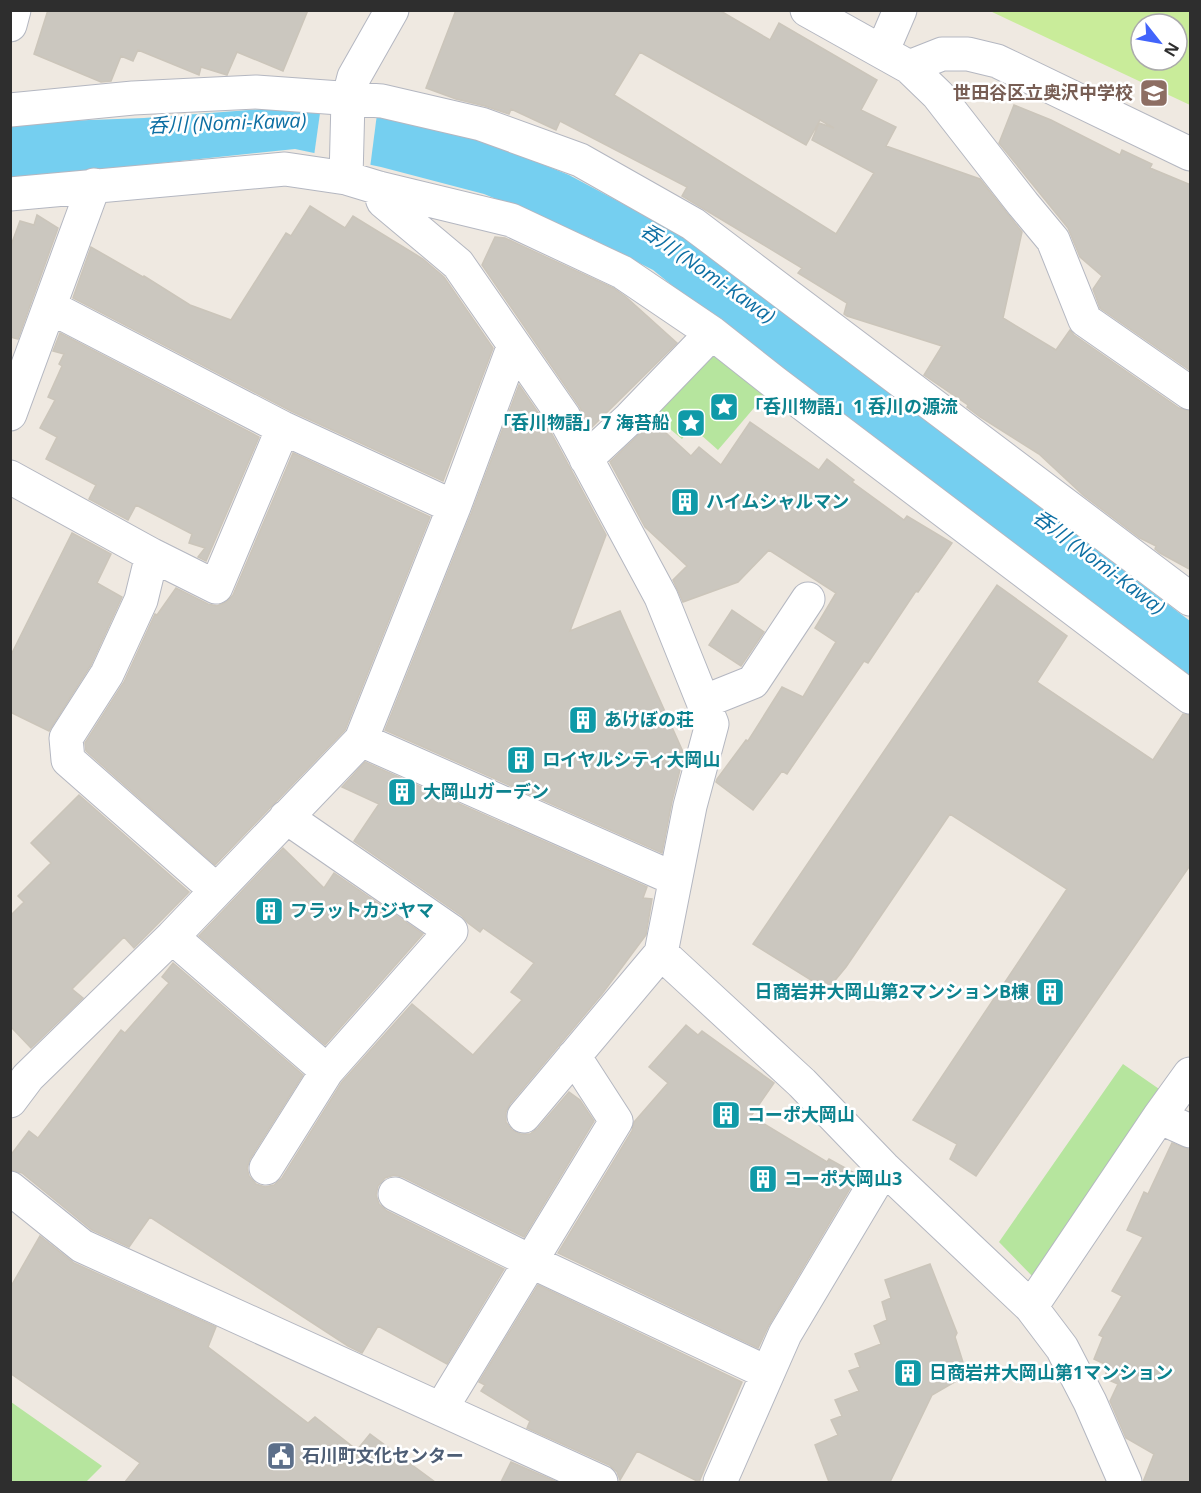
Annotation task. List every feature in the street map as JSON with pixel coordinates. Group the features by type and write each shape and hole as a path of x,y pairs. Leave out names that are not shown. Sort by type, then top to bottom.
{"street":[{"path":"10,25 14,10"},
{"path":"347,175 348,102 354,77 392,10"},
{"path":"807,10 896,60 938,95 1053,240 1085,320 1191,393"},
{"path":"896,60 900,10"},
{"path":"896,60 942,54 968,54 997,61 1191,154"},
{"path":"10,110 133,98 256,92 348,102 382,101 481,124 580,160 693,224 1191,599"},
{"path":"10,194 285,169 347,175 379,188 511,220 622,272 712,333 1191,697"},
{"path":"10,414 94,185"},
{"path":"379,188 383,201 458,264 564,417 661,597 712,724 690,806 661,953 525,1116"},
{"path":"50,307 283,428 454,507"},
{"path":"586,459 630,418 712,333"},
{"path":"16,1080 172,937 361,740 454,507 514,345"},
{"path":"10,477 152,555 216,587 283,428"},
{"path":"152,555 141,600 107,674 66,738 68,760 216,890"},
{"path":"703,702 753,682 808,599"},
{"path":"361,740 675,879"},
{"path":"266,1168 327,1071 451,931 286,817"},
{"path":"172,937 327,1071"},
{"path":"661,953 802,1083 884,1168 1031,1307 1062,1348 1090,1401 1125,1482"},
{"path":"441,1409 616,1121 574,1056"},
{"path":"1031,1307 1159,1117 1191,1074"},
{"path":"1159,1117 1191,1131"},
{"path":"720,1482 785,1334 884,1168"},
{"path":"10,1188 82,1246 601,1482"},
{"path":"396,1194 530,1261 768,1373"}],"green space":[{"path":"990,11 1190,11 1190,105"},
{"path":"709,346 765,395 718,450 692,427 682,439 652,414"},
{"path":"1123,1064 1162,1091 1034,1278 999,1242"},
{"path":"11,1402 102,1466 86,1482 11,1482"}],"water":[{"name":"呑川 (Nomi-Kawa)","path":"302,106 407,122 480,139 569,175 683,236 1190,621 1190,678 720,324 653,270 590,238 484,194 381,167 295,149 11,179 10,123 144,118"}],"pier":[{"path":"321,106 377,114 370,168 314,156"}],"building":[{"path":"48,10 308,10 283,71 237,52 227,75 201,67 199,75 138,50 133,61 121,56 111,81 101,82 34,54"},
{"path":"456,10 719,10 770,40 779,23 877,80 861,110 896,127 886,146 980,179 1022,232 1003,318 1056,350 1070,330 1179,408 1191,411 1191,570 1160,553 1155,549 1156,546 1140,538 1083,495 1039,454 980,417 967,407 968,405 924,375 942,346 847,316 844,314 847,303 798,273 802,268 682,196 687,187 560,121 556,130 511,109 509,114 426,88","holes":["640,52 806,145 820,120 834,128 819,123 812,140 874,173 836,234 614,95"]},
{"path":"1014,105 1051,120 1120,155 1122,150 1152,164 1150,168 1191,185 1191,371 1100,308 1093,289 1102,276 1080,257 1068,228 999,143"},
{"path":"310,206 345,228 353,216 423,259 444,277 493,348 443,481 291,411 73,298 91,247 190,305 231,320 286,233 291,236"},
{"path":"37,215 58,228 18,339 10,337 10,248 20,221 34,225"},
{"path":"495,237 505,238 613,288 677,343 591,428 579,406 482,265"},
{"path":"60,333 259,437 206,561 198,557 205,548 189,543 192,534 136,505 128,520 89,499 96,485 46,459 57,437 40,428 55,400 48,397 62,366 59,364 64,354 53,351"},
{"path":"519,385 548,427 606,535 570,631 620,611 684,754 662,853 385,730 471,514"},
{"path":"653,421 691,456 699,447 721,465 750,422 819,470 827,459 854,480 852,482 904,520 907,516 952,543 918,592 916,591 868,663 864,661 787,774 782,771 753,810 716,782 717,779 746,740 748,741 782,687 803,697 836,642 815,628 836,593 769,550 738,582 683,602 673,580 687,566 645,527 610,462"},
{"path":"293,453 430,517 345,730 215,865 86,751 85,743 124,682 155,614 157,615 176,588 217,606 226,602 233,595"},
{"path":"72,533 111,554 97,583 122,597 91,665 49,731 10,712 10,657"},
{"path":"997,585 1067,636 1037,682 1153,760 1183,714 1191,715 1191,864 976,1176 950,1159 957,1144 913,1120 1067,889 950,814 846,967 827,990 753,944"},
{"path":"732,610 764,632 741,666 709,645"},
{"path":"365,762 647,887 643,898 652,899 646,935 602,994 510,1104 506,1112 506,1122 512,1130 520,1134 530,1134 569,1092 580,1100 594,1121 524,1237 403,1177 394,1175 385,1178 378,1186 376,1195 379,1204 387,1211 504,1269 447,1364 378,1326 362,1353 150,1217 129,1247 92,1230 22,1173 10,1170 10,1156 29,1131 38,1138 121,1030 125,1033 169,983 162,977 173,963 303,1075 250,1159 247,1168 249,1176 256,1184 265,1187 274,1185 282,1178 342,1082 412,1004 473,1055 522,1000 511,992 534,963 483,928 480,932 462,916 354,841 379,804 342,787"},
{"path":"79,795 189,892 134,948 124,937 72,989 83,998 31,1048 10,1026 10,916 24,902 18,896 51,863 31,843"},
{"path":"283,848 324,888 334,873 423,934 325,1045 199,936"},
{"path":"686,1025 698,1035 702,1031 774,1083 751,1116 827,1162 829,1159 858,1175 769,1325 758,1348 558,1253 632,1131 634,1122 668,1083 649,1067"},
{"path":"1172,1143 1191,1150 1191,1482 1143,1482 1154,1454 1126,1438 1110,1401 1118,1384 1104,1378 1109,1366 1094,1359 1103,1337 1099,1335 1122,1296 1112,1291 1143,1237 1127,1230 1144,1192 1148,1194"},
{"path":"40,1236 74,1263 216,1327 208,1347 308,1423 315,1417 357,1450 370,1434 435,1482 125,1482 140,1463 10,1373 10,1288"},
{"name":"日商岩井大岡山第1マンション","path":"930,1264 957,1333 955,1337 967,1375 932,1395 890,1482 829,1482 815,1445 838,1435 831,1420 842,1416 835,1400 859,1391 849,1371 860,1367 855,1354 881,1344 874,1326 887,1320 882,1302 891,1298 885,1280"},
{"path":"538,1285 742,1382 699,1482 637,1451 620,1480 617,1472 609,1465 527,1428 530,1421 481,1391 485,1385 479,1382"},
{"path":"511,1462 557,1482 501,1482"}],"place":[{"name":"世田谷区立奥沢中学校","path":"1154,93"},
{"name":"「呑川物語」1 呑川の源流","path":"724,407"},
{"name":"「呑川物語」7 海苔船","path":"691,423"},
{"name":"ハイムシャルマン","path":"685,502"},
{"name":"あけぼの荘","path":"583,720"},
{"name":"ロイヤルシティ大岡山","path":"521,760"},
{"name":"大岡山ガーデン","path":"402,792"},
{"name":"フラットカジヤマ","path":"269,911"},
{"name":"日商岩井大岡山第2マンションB棟","path":"1050,992"},
{"name":"コーポ大岡山","path":"726,1115"},
{"name":"コーポ大岡山3","path":"763,1179"},
{"name":"日商岩井大岡山第1マンション","path":"908,1373"},
{"name":"石川町文化センター","path":"281,1456"}]}
